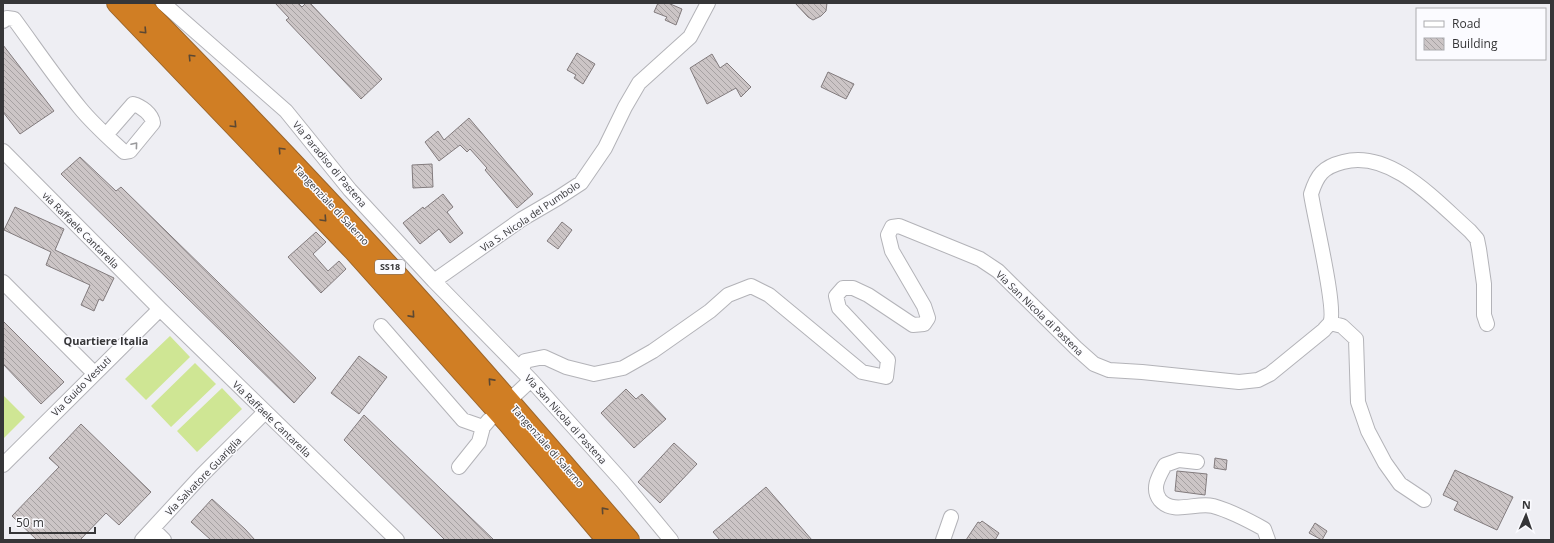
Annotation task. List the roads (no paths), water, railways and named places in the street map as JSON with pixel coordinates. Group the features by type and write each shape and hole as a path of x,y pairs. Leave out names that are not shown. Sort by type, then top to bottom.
{"highway":[{"name":"Tangenziale di Salerno","path":"117,3 354,251 507,422 607,540"},
{"name":"Tangenziale di Salerno","path":"139,3 389,266 518,411 629,540"}],"street":[{"name":"Via Paradiso di Pastena","path":"163,3 286,111 350,190 434,281 527,375"},
{"name":"Via S. Nicola del Pumbolo","path":"434,281 522,218 581,183 605,148 638,83 690,37 708,3"},
{"path":"3,21 7,18 14,19 80,108 106,135"},
{"name":"via Raffaele Cantarella","path":"3,151 160,309"},
{"path":"1424,500 1400,484 1385,463 1368,431 1358,402 1356,339 1342,326 1330,323 1331,315 1328,283 1311,194 1315,181 1324,169 1337,163 1353,159 1371,160 1388,166 1408,177 1470,231 1477,239 1484,284 1484,315 1487,324"},
{"name":"Via San Nicola di Pastena","path":"671,540 623,482 527,375 525,361 544,357 566,367 594,374 623,368 653,351 704,316 728,295 751,286 769,295 862,372 886,377 888,360 839,308 836,296 843,288 853,288 868,295 913,325 924,324 928,318 924,306 892,251 888,234 892,227 899,226 980,259 998,271 1076,348 1094,364 1109,370 1239,382 1258,380 1270,374 1324,330 1330,323"},
{"path":"3,282 94,373"},
{"name":"Via Guido Vestuti","path":"3,464 160,309"},
{"name":"Via Raffaele Cantarella","path":"160,309 397,540"},
{"path":"381,326 463,420 487,423 479,442 459,468"},
{"path":"515,395 527,375"},
{"name":"Via Salvatore Guariglia","path":"142,540 202,475 265,412"},
{"path":"1197,462 1179,460 1165,465 1157,479 1156,487 1158,496 1163,503 1172,507 1198,505 1212,506 1238,515 1264,529 1268,540"},
{"path":"943,540 951,517"},
{"path":"153,529 164,540"}],"district":[{"name":"Quartiere Italia","path":"106,341"}]}
